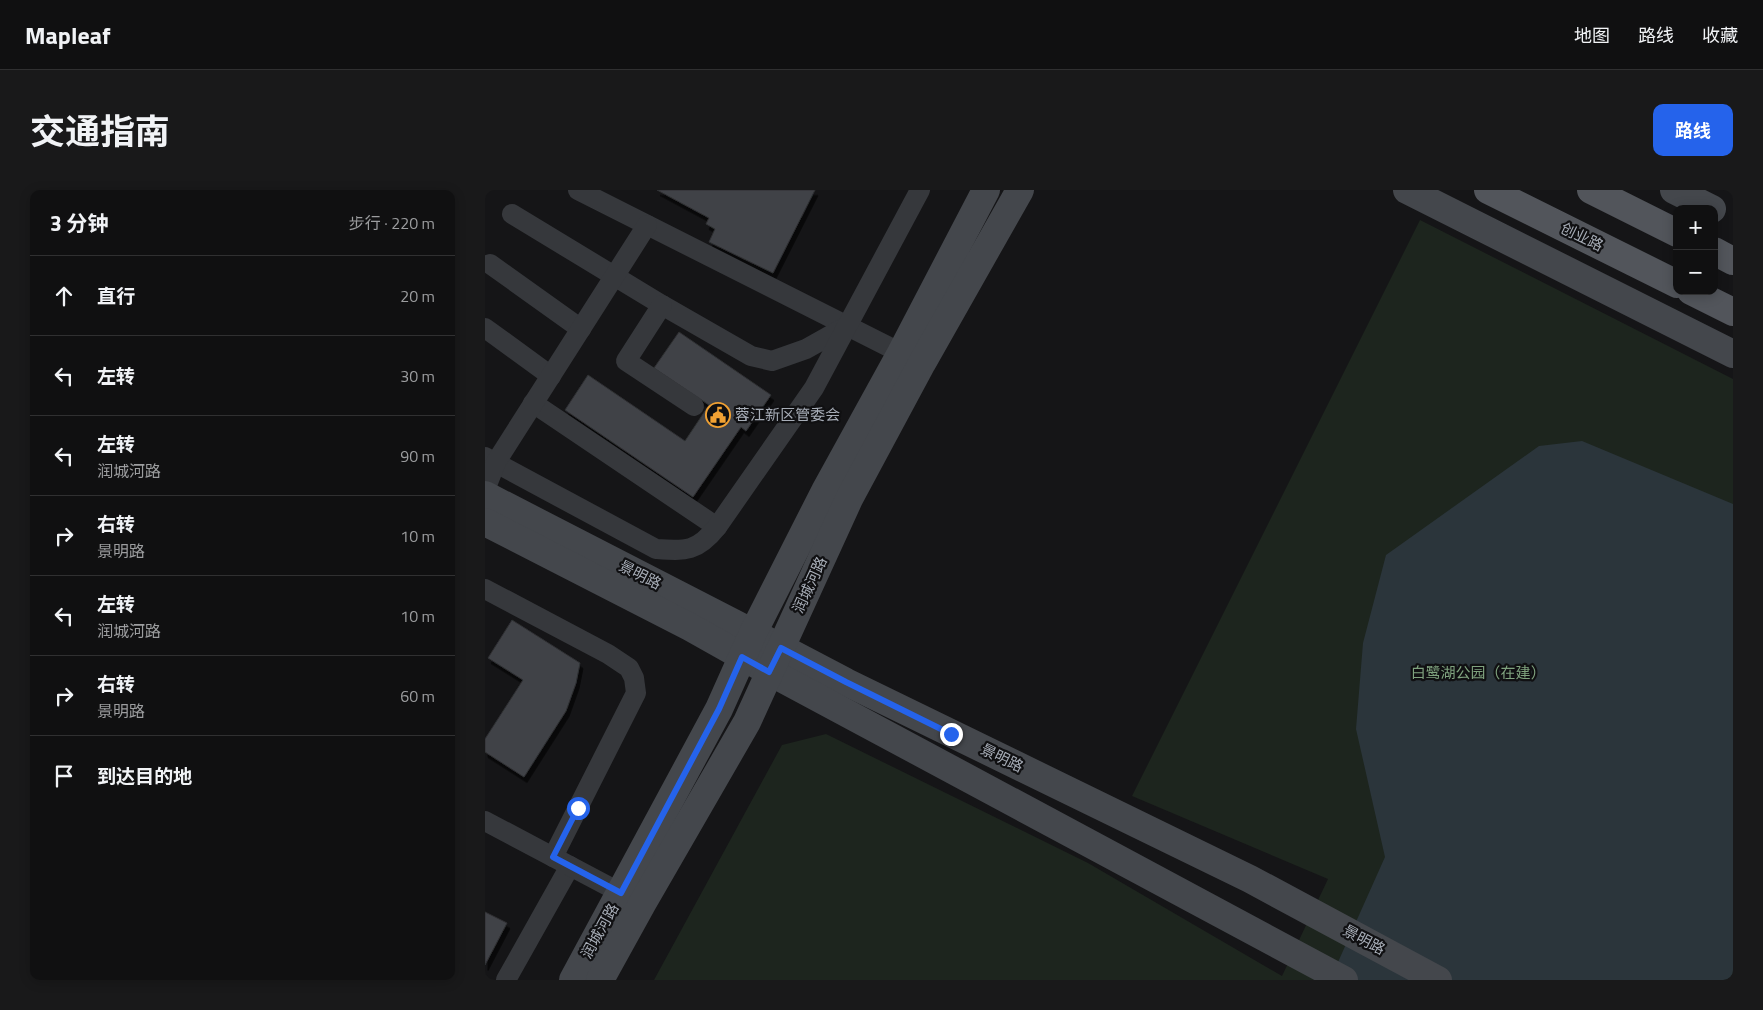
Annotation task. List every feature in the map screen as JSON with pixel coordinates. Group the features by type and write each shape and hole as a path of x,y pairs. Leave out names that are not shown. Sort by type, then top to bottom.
{"main road":[{"name":"创业路","path":"1488,190 1673,282"},
{"path":"1591,190 1673,231"},
{"path":"1718,253 1733,261"},
{"path":"1699,295 1733,312"}],"street":[{"path":"578,190 901,353"},
{"path":"491,459 657,549 684,551 706,541 815,388 920,190"},
{"name":"润城河路","path":"573,980 719,709 753,633 825,491 901,353 986,190"},
{"name":"润城河路","path":"600,980 747,722 849,499 922,363 1020,190"},
{"path":"1407,190 1733,354"},
{"path":"1674,190 1705,205"},
{"path":"1718,212 1733,219"},
{"path":"512,214 661,305 751,356 772,361 806,349 848,326"},
{"path":"485,490 491,459 551,376 647,225"},
{"path":"489,264 581,328"},
{"path":"661,305 626,361 694,406"},
{"path":"485,328 551,376"},
{"path":"533,403 717,528"},
{"name":"景明路","path":"485,496 753,633 775,660 1100,848 1237,924 1344,980"},
{"name":"景明路","path":"485,522 690,627 742,657 775,660 846,682 1250,878 1438,980"},
{"path":"485,590 608,654 629,668 634,678 636,693 506,980"},
{"path":"485,821 621,893"}],"green space":[{"name":"白鹭湖公园（在建）","path":"1420,220 1733,379 1733,980 654,980 782,745 826,734 1088,863 1282,976 1328,879 1132,796"}],"shaded area":[{"path":"1582,441 1733,504 1733,980 1330,980 1385,857 1356,729 1363,643 1386,555 1539,446"}],"building":[{"path":"657,190 815,190 773,273 709,242 715,229 706,224 709,218"},
{"path":"679,332 771,395 746,431 741,427 693,497 565,410 588,375 685,441 709,405 654,368"},
{"path":"512,620 580,663 576,683 566,711 524,777 485,752 485,739 523,680 488,658"},
{"path":"485,912 507,923 485,965"}],"place":[{"name":"蓉江新区管委会","path":"718,415"}],"route":[{"path":"578,808 553,857 621,893 719,709 742,657 769,672 781,648 951,734"}]}
